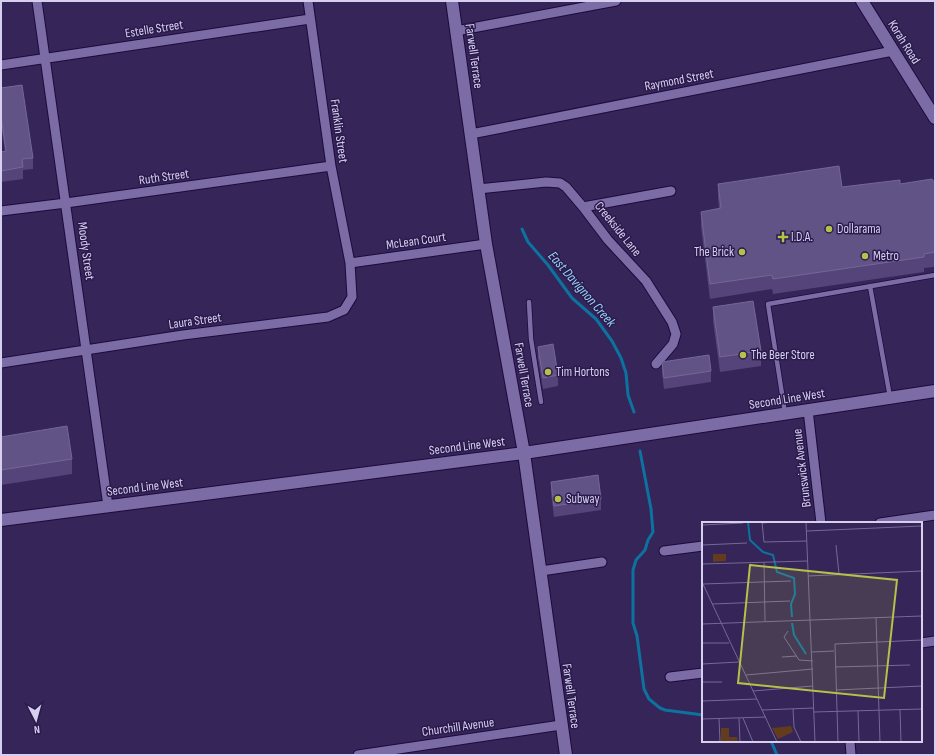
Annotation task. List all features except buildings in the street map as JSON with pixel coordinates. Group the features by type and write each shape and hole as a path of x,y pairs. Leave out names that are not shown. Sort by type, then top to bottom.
{"main road":[{"name":"Farwell Terrace","path":"452,1 486,244 524,453 566,755"},
{"name":"Korah Road","path":"862,1 935,118"},
{"name":"Second Line West","path":"1,520 524,453 935,391"}],"street":[{"name":"Moody Street","path":"38,1 108,506"},
{"name":"Franklin Street","path":"308,1 331,166 350,263"},
{"path":"456,31 616,1"},
{"name":"Estelle Street","path":"1,65 310,19"},
{"name":"Raymond Street","path":"471,134 893,51"},
{"name":"Ruth Street","path":"1,211 66,204 331,166"},
{"name":"Creekside Lane","path":"478,190 524,183 546,182 560,184 566,187 608,240 646,281 672,322 676,334 672,344 656,364"},
{"path":"583,207 671,191"},
{"name":"McLean Court","path":"350,263 486,244"},
{"name":"Laura Street","path":"1,363 87,351 183,335 328,317 344,310 352,297 350,263"},
{"name":"Brunswick Avenue","path":"808,410 821,522"},
{"path":"887,522 935,515"},
{"path":"664,551 702,546"},
{"path":"541,572 602,562"},
{"path":"922,643 935,641"},
{"path":"670,677 702,673"},
{"name":"Churchill Avenue","path":"358,755 561,725"},
{"path":"850,742 851,755"}],"lane":[{"path":"785,413 768,304 935,275"},
{"path":"870,286 890,397"},
{"path":"529,302 531,339 541,402"}],"waterway":[{"name":"East Davignon Creek","path":"522,229 528,242 548,265 572,298 596,319 612,341 621,358 626,373 628,395 634,412"},
{"name":"East Davignon Creek","path":"640,451 651,509 653,532 648,540 645,550 636,560 633,570 633,623 637,636 644,689 649,699 660,708 702,715"},
{"name":"East Davignon Creek","path":"771,742 777,755"}],"place":[{"name":"Dollarama","path":"829,229"},
{"name":"I.D.A.","path":"783,237"},
{"name":"The Brick","path":"742,252"},
{"name":"Metro","path":"865,256"},
{"name":"The Beer Store","path":"743,355"},
{"name":"Tim Hortons","path":"548,372"},
{"name":"Subway","path":"558,499"}]}
